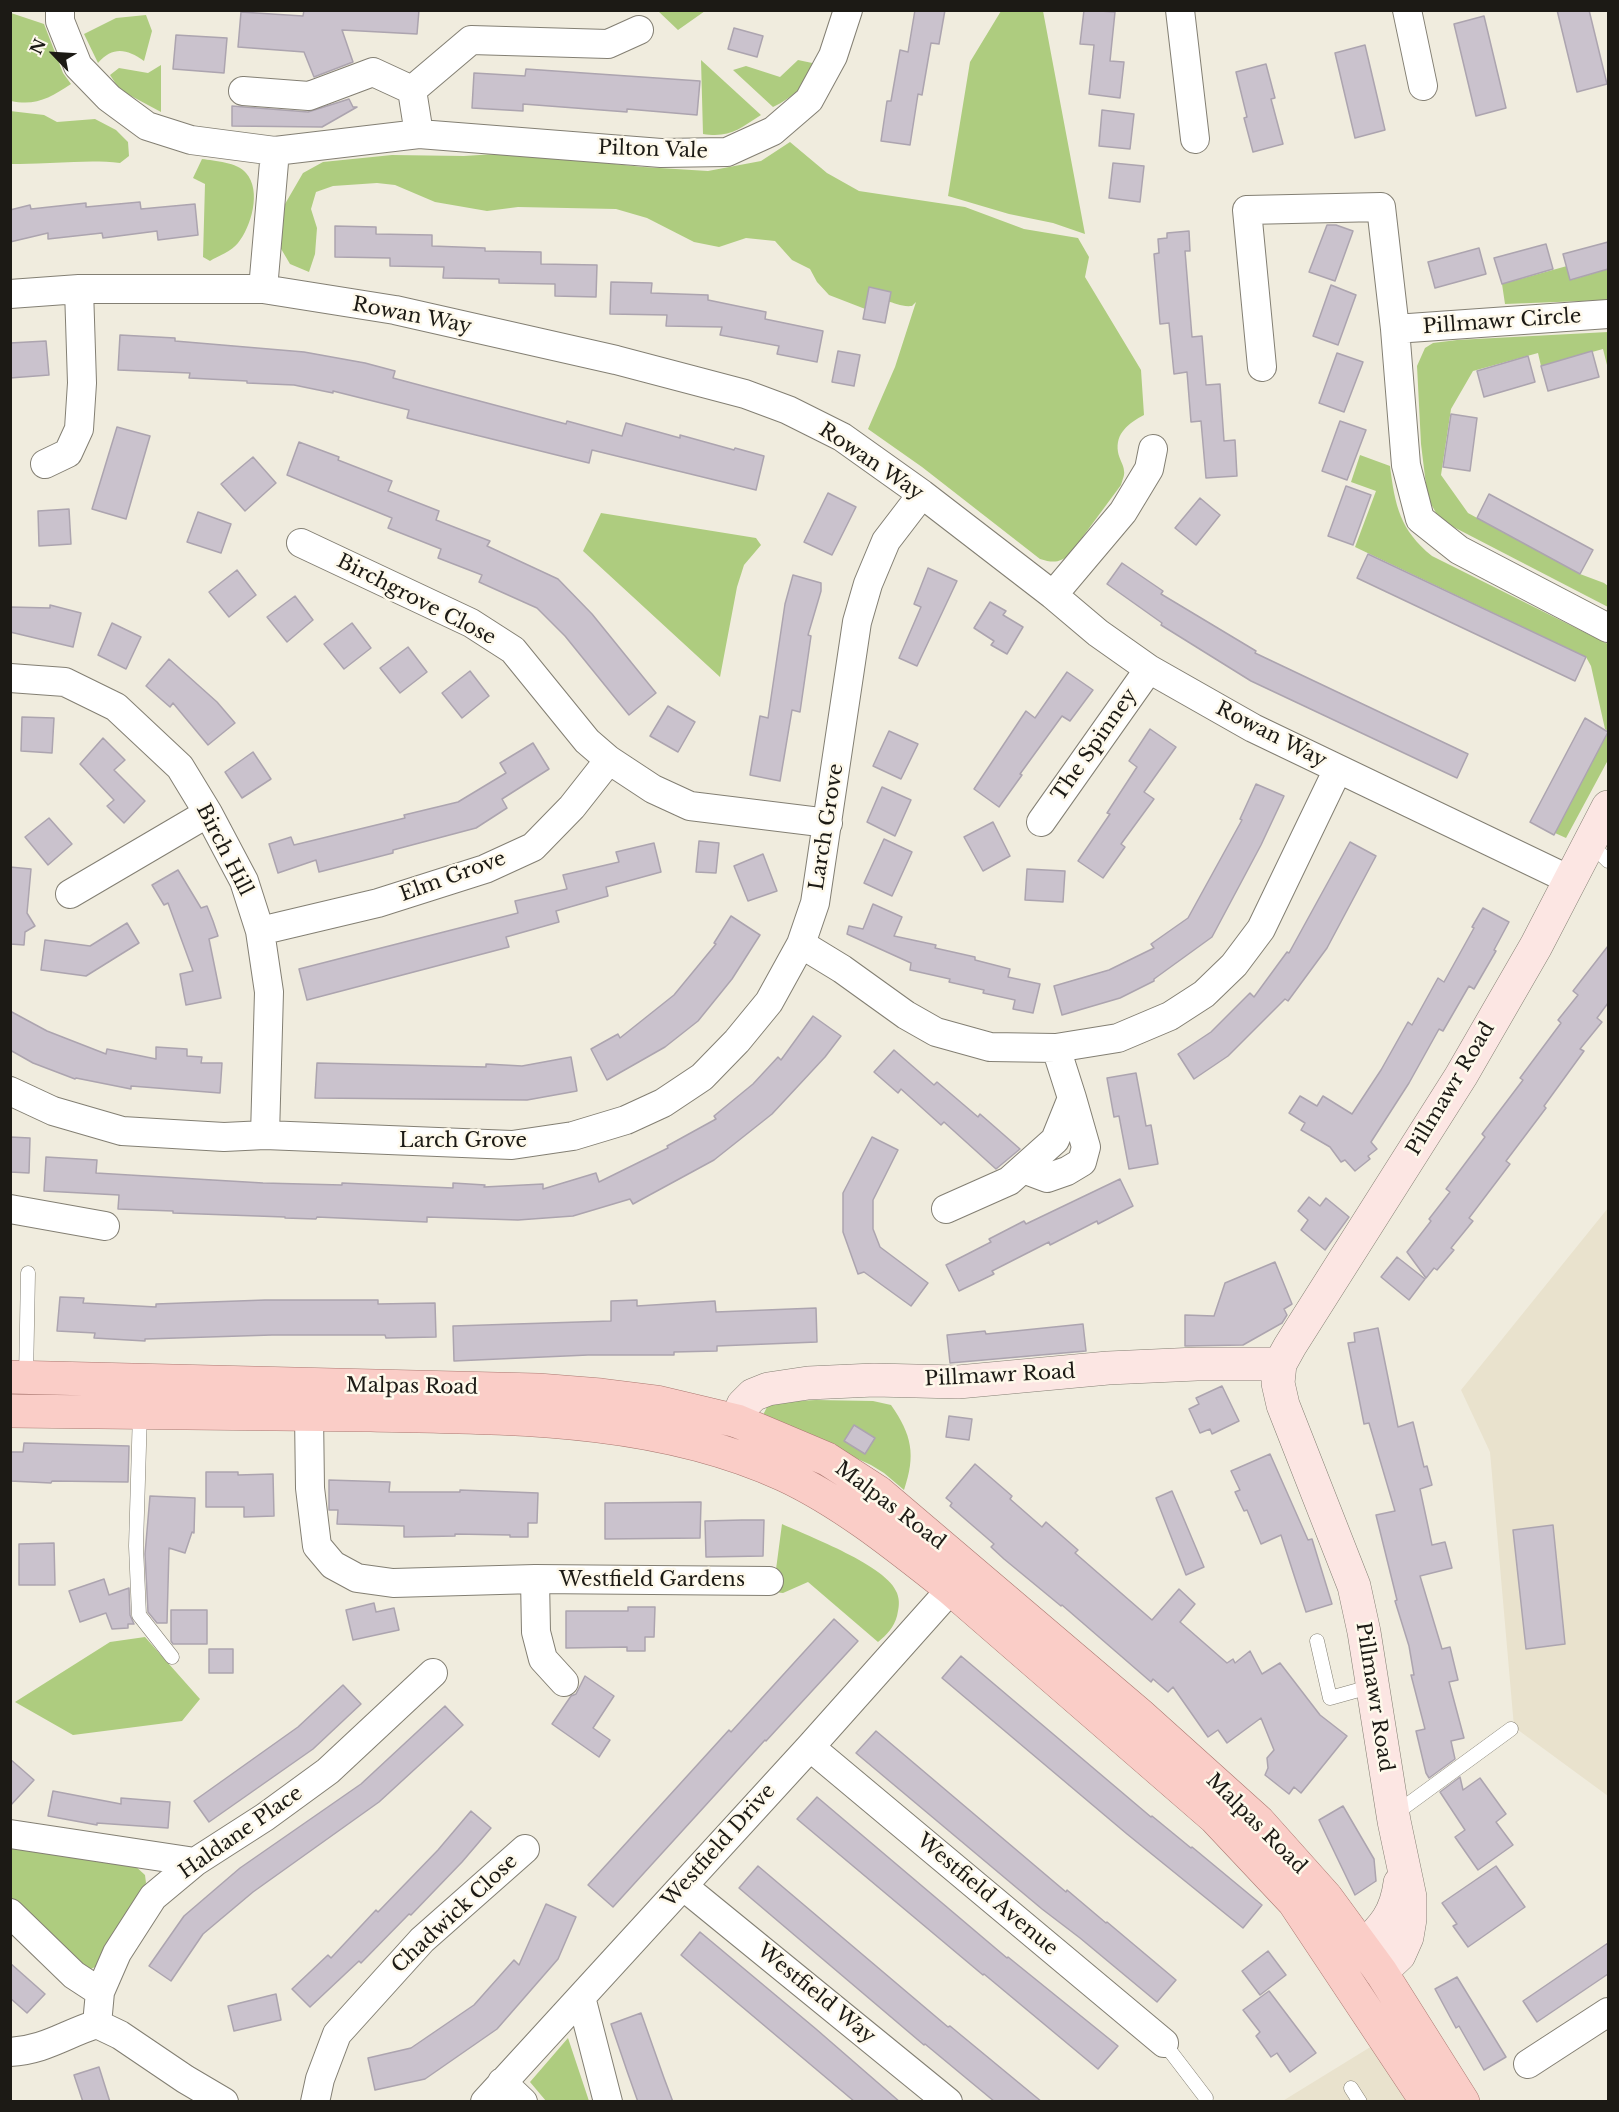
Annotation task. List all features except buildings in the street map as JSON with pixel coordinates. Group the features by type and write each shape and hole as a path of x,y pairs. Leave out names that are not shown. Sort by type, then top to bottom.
{"main road":[{"name":"Malpas Road","path":"18,1378 538,1390 601,1395 657,1402 737,1421 826,1459 878,1492 968,1567 1176,1746 1259,1822 1326,1897 1372,1960 1463,2102"},
{"name":"Malpas Road","path":"10,1411 309,1414 547,1420 600,1425 648,1434 720,1451 784,1475 843,1509 951,1589 1215,1818 1294,1902 1426,2101"},
{"path":"1345,1976 1372,1960"}],"street":[{"name":"Pilton Vale","path":"60,10 60,21 78,66 109,98 147,126 191,140 275,151 419,134 661,153 727,152 773,131 809,100 833,56 848,10"},
{"path":"1180,10 1195,139"},
{"path":"1407,10 1423,86"},
{"path":"412,90 471,40 608,44 639,30"},
{"path":"243,91 309,96 374,72 412,90"},
{"path":"412,90 419,134"},
{"path":"262,289 275,151"},
{"name":"Pillmawr Circle","path":"1262,367 1247,210 1381,207 1395,329 1406,465 1420,519 1459,549 1608,628"},
{"path":"45,464 68,453 79,429 82,384 79,289"},
{"name":"Rowan Way","path":"10,294 79,289 262,289 395,310 616,360 745,394 788,410 842,437 922,494 1053,595 1098,633 1149,669 1253,729 1570,880"},
{"name":"Pillmawr Circle","path":"1395,329 1608,314"},
{"path":"1053,595 1123,512 1149,469 1153,448"},
{"name":"Larch Grove","path":"10,1091 53,1111 122,1131 224,1137 265,1135 512,1144 573,1136 626,1120 663,1103 702,1077 738,1041 769,1002 801,945 815,903 860,613 868,584 886,541 922,494"},
{"name":"Birchgrove Close","path":"301,543 471,623 513,650 587,741 609,760 654,789 690,806 828,823"},
{"name":"The Spinney","path":"1041,822 1149,669"},
{"name":"Birch Hill","path":"10,678 65,682 116,707 180,767 207,813 244,880 260,931 269,992 265,1135"},
{"name":"Elm Grove","path":"260,931 378,903 485,869 533,847 572,807 609,760"},
{"path":"801,945 842,969 906,1015 936,1032 990,1047 1056,1048 1118,1038 1170,1016 1204,994 1234,965 1261,929 1338,769"},
{"name":"Pillmawr Road","path":"1372,1960 1399,1955 1407,1937 1410,1897 1392,1810 1373,1686 1354,1586 1283,1405 1278,1383 1280,1364 1337,1268 1461,1076 1536,946 1570,880 1599,852 1608,807"},
{"path":"70,894 207,813"},
{"path":"946,1209 1009,1181 1055,1140 1072,1098 1056,1048"},
{"path":"10,1209 105,1226"},
{"name":"Pillmawr Road","path":"737,1421 743,1405 753,1395 768,1389 808,1383 874,1380 958,1382 1108,1368 1197,1364 1280,1364"},
{"name":"Westfield Gardens","path":"309,1414 310,1488 317,1546 333,1565 357,1578 393,1583 535,1579 769,1581"},
{"name":"Westfield Gardens","path":"535,1579 536,1632 543,1659 564,1682"},
{"name":"Westfield Drive","path":"494,2092 810,1747 951,1589"},
{"name":"Haldane Place","path":"97,2024 100,1992 117,1953 153,1897 195,1862 265,1817 328,1771 433,1673"},
{"name":"Westfield Avenue","path":"810,1747 1164,2043"},
{"path":"10,1834 195,1862"},
{"name":"Chadwick Close","path":"315,2102 320,2079 337,2034 422,1940 525,1849"},
{"name":"Westfield Way","path":"683,1886 948,2102"},
{"path":"10,1913 74,1975 100,1992"},
{"path":"581,1997 608,2102"},
{"path":"1528,2064 1608,2012"},
{"path":"10,2052 44,2046 82,2028 97,2024 120,2035 181,2090 224,2102"},
{"path":"494,2092 523,2102"}],"lane":[{"path":"18,1378 28,1273"},
{"path":"140,1412 136,1546 139,1615 172,1657"},
{"path":"1317,1641 1330,1698 1373,1686"},
{"path":"1392,1810 1403,1808 1511,1729"},
{"path":"1164,2043 1206,2098"},
{"path":"1351,2088 1360,2102"}],"shaded area":[{"path":"1608,1208 1608,1796 1514,1727 1490,1452 1461,1390"},
{"path":"1385,2038 1427,2102 1281,2102"}],"green space":[{"path":"658,11 705,11 678,30"},
{"path":"1001,11 1043,11 1085,234 1053,223 1009,214 948,196 970,62"},
{"path":"11,13 44,24 63,73 71,84 35,102 11,101"},
{"path":"146,15 152,31 144,61 132,54 120,51 109,54 98,63 84,34 116,18"},
{"path":"701,60 761,115 727,133 703,134"},
{"path":"798,60 817,64 799,90 773,107 733,70 746,66 780,77"},
{"path":"161,65 161,112 120,90 110,75 119,68 148,73"},
{"path":"10,111 44,115 57,122 95,119 116,130 128,142 129,156 120,163 11,164"},
{"path":"790,142 827,173 859,191 965,207 1024,229 1078,238 1089,257 1085,277 1141,370 1144,415 1128,425 1119,439 1118,452 1124,473 1121,485 1070,554 1063,559 1049,561 1040,559 922,467 868,429 895,367 916,302 908,306 886,301 873,312 829,295 817,282 810,269 792,260 775,241 746,238 719,247 694,242 647,218 616,209 518,207 487,211 435,202 395,185 377,183 333,186 316,192 311,209 317,228 315,254 309,272 290,264 280,247 285,204 303,173 323,162 392,155 464,156 511,153 643,167 708,171 761,161"},
{"path":"202,159 242,169 251,181 254,199 253,209 243,236 232,248 210,261 203,257 205,184 193,178"},
{"path":"1567,266 1571,280 1608,269 1608,300 1505,304 1502,284"},
{"path":"1608,332 1607,365 1603,349 1541,366 1538,353 1473,371 1451,409 1441,475 1468,513 1580,574 1608,586 1608,607 1440,520 1431,504 1426,485 1421,444 1417,366 1425,348 1433,343"},
{"path":"1360,455 1390,466 1397,505 1406,527 1432,556 1608,644 1608,731 1605,729 1591,666 1586,657 1355,547 1376,491 1351,482"},
{"path":"601,513 756,538 761,545 744,565 737,587 720,677 583,551"},
{"path":"1608,732 1608,760 1566,838 1555,833"},
{"path":"873,1401 891,1405 904,1426 910,1446 910,1466 904,1490 871,1465 763,1415 768,1405 775,1402"},
{"path":"782,1524 864,1562 891,1583 899,1601 896,1620 887,1634 878,1642 808,1582 783,1593 773,1592"},
{"path":"145,1637 200,1699 182,1721 73,1735 15,1702 110,1642"},
{"path":"10,1846 133,1864 145,1875 146,1883 99,1965 89,1970 35,1923 11,1898"},
{"path":"568,2038 589,2101 546,2101 530,2082"}]}
